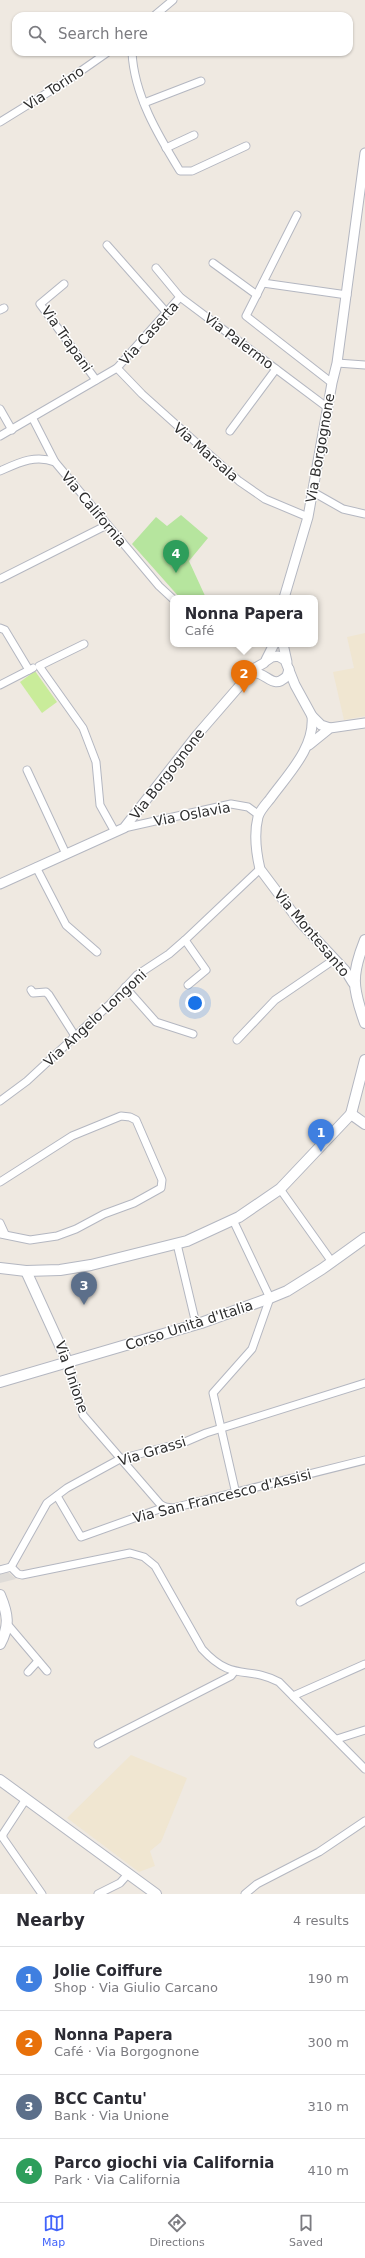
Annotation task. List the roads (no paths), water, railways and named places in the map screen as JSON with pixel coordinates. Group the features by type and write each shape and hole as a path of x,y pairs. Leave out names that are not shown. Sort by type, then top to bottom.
{"main road":[{"path":"365,940 351,971 353,984 365,1023"},
{"path":"0,1268 26,1271 60,1270 91,1265 177,1244 206,1233 233,1220 280,1189 351,1114 365,1060"},
{"path":"351,1114 365,1124"},
{"name":"Corso Unità d'Italia","path":"0,1382 196,1324 270,1298 287,1291 332,1262 365,1238"},
{"name":"Via Unione","path":"26,1271 68,1363"},
{"path":"0,1595 6,1610 8,1625 0,1644"},
{"path":"0,1780 156,1894"}],"street":[{"path":"159,12 173,0"},
{"name":"Via Torino","path":"0,122 68,80 102,56"},
{"path":"133,56 144,103 166,148 180,170 192,171 246,146"},
{"path":"144,103 201,81"},
{"path":"166,148 194,135"},
{"name":"Via Borgognone","path":"285,595 308,517 337,362 365,153"},
{"path":"297,215 246,316 332,383"},
{"path":"107,245 167,313"},
{"path":"213,263 257,295"},
{"name":"Via Palermo","path":"156,268 180,297 328,408"},
{"path":"263,283 347,295"},
{"name":"Via Trapani","path":"64,284 40,304 96,380"},
{"name":"Via Caserta","path":"96,380 117,368 180,297"},
{"path":"337,362 365,365"},
{"name":"Via Marsala","path":"117,368 142,394 239,481 264,499 308,517"},
{"path":"230,431 276,369"},
{"path":"0,436 33,419 96,380"},
{"path":"0,408 12,430"},
{"path":"33,419 55,462"},
{"name":"Via California","path":"0,471 29,459 45,458 55,462 159,586 170,596"},
{"path":"313,492 344,509 365,514"},
{"path":"0,579 108,525"},
{"path":"0,628 5,630 29,670"},
{"path":"0,685 84,644"},
{"path":"265,676 263,669 272,647"},
{"path":"284,647 288,665 300,694 312,716 321,724 330,728"},
{"path":"265,662 272,657 278,656 288,665"},
{"name":"Via Borgognone","path":"0,884 120,830 251,672 265,662"},
{"path":"280,682 287,676 288,665"},
{"path":"39,666 84,728 96,762 100,805 120,830"},
{"path":"251,672 260,672 271,681 288,683 300,694"},
{"path":"306,748 312,733 312,716"},
{"path":"260,869 256,830 259,815 306,748 321,733 330,728 364,724"},
{"path":"28,770 66,854"},
{"name":"Via Oslavia","path":"120,830 231,804 248,807 259,815"},
{"path":"36,867 66,925 97,952"},
{"name":"Via Angelo Longoni","path":"0,1101 27,1081 76,1036 137,975 169,954 260,869"},
{"name":"Via Montesanto","path":"260,869 299,921 335,960 351,971"},
{"path":"185,940 206,970 188,984"},
{"path":"237,1040 276,1000 335,960"},
{"path":"125,987 156,1022 193,1034"},
{"path":"31,990 33,993 46,992 76,1036"},
{"path":"0,1182 72,1136 121,1116 130,1116 136,1120 162,1180 161,1188 134,1203 104,1214 76,1229 57,1236 30,1240 2,1234 0,1223"},
{"path":"280,1189 332,1262"},
{"path":"233,1220 270,1298 252,1348 213,1393 236,1494"},
{"path":"177,1244 196,1324"},
{"name":"Via Unione","path":"68,1363 83,1415 120,1459 165,1507"},
{"name":"Via Grassi","path":"11,1567 33,1526 48,1504 67,1488 120,1459 185,1442 221,1428 365,1383"},
{"name":"Via San Francesco d'Assisi","path":"57,1496 81,1537 165,1507 173,1508 236,1494 365,1460"},
{"path":"0,1570 11,1567 20,1575 130,1553 144,1557 155,1566 202,1649 218,1664 234,1672 273,1679 293,1696 365,1770"},
{"path":"300,1602 365,1567"},
{"path":"8,1625 48,1671"},
{"path":"28,1672 38,1660"},
{"path":"293,1696 365,1664"},
{"path":"98,1744 231,1676 234,1672"},
{"path":"337,1740 365,1730"},
{"path":"26,1799 3,1834 3,1838 42,1894"},
{"path":"245,1894 256,1884 319,1852 365,1821"},
{"path":"98,1894 120,1883 128,1874"}],"place":[{"name":"Parco giochi via California","path":"176,573"},
{"name":"Nonna Papera","path":"244,693"},
{"name":"Jolie Coiffure","path":"321,1152"},
{"name":"BCC Cantu'","path":"84,1305"}]}
